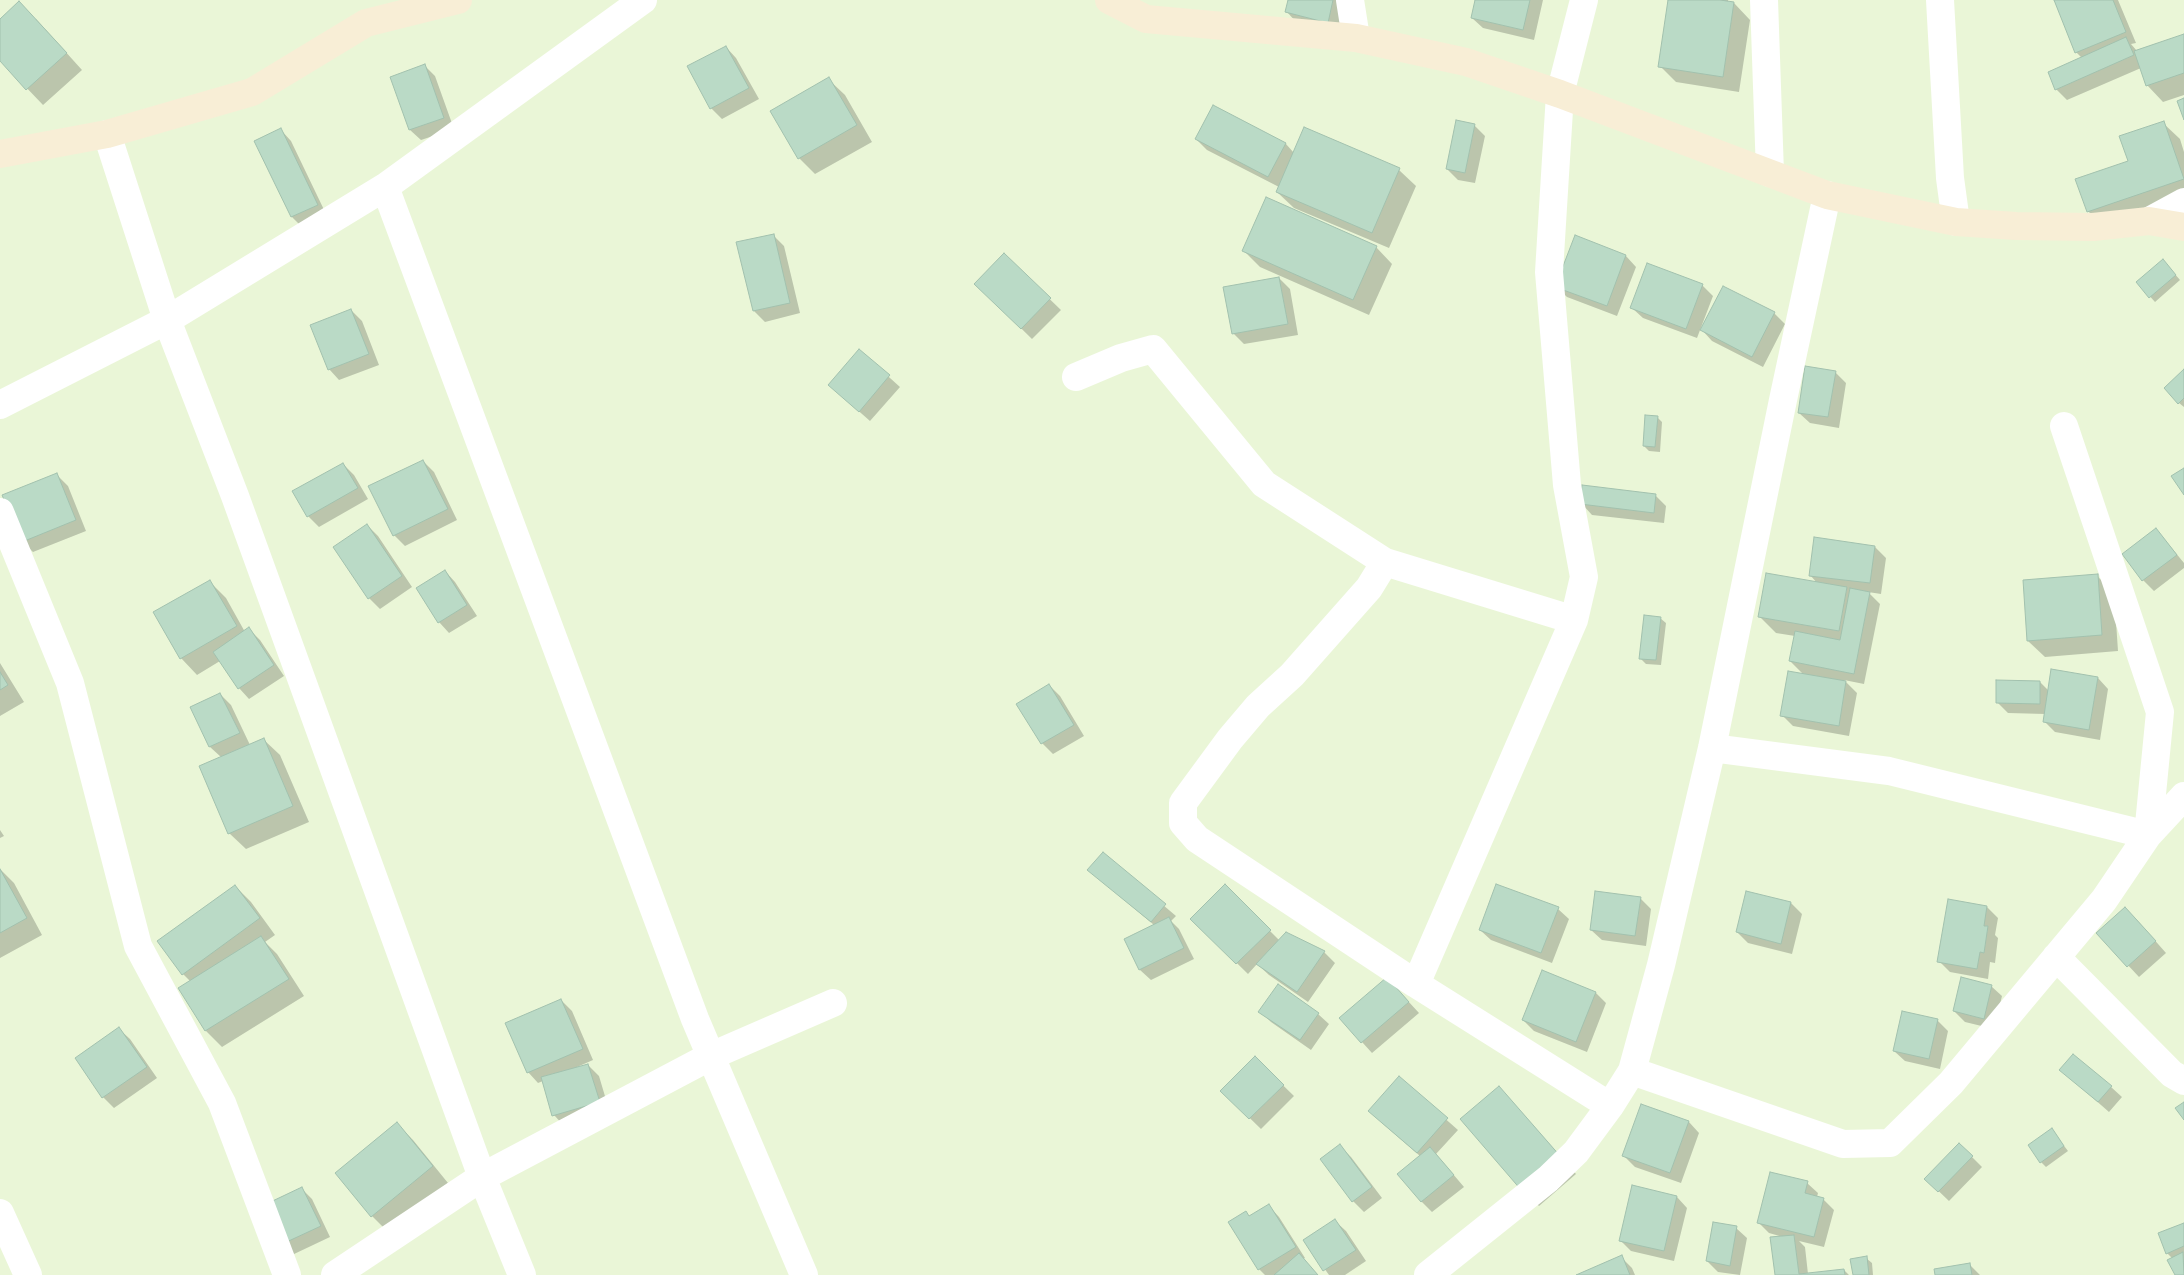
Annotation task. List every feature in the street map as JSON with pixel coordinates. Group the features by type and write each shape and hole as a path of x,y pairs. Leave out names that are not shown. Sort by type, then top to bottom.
{"street":[{"path":"0,154 107,134 252,92 366,24 458,0"},
{"path":"0,405 167,320 385,187 643,0"},
{"path":"1109,0 1147,9 1356,38 1466,62 1560,94 1827,194 1956,222 2016,226 2093,227 2148,221 2184,227"},
{"path":"1350,0 1356,38"},
{"path":"1416,984 1574,620 1584,577 1567,485 1549,272 1560,94 1584,0"},
{"path":"1764,0 1770,173"},
{"path":"1940,0 1950,178 1956,222"},
{"path":"107,134 167,320 235,496 482,1178 522,1275"},
{"path":"385,187 695,1019 804,1275"},
{"path":"1428,1275 1548,1179 1576,1152 1610,1106 1632,1071 1662,965 1712,748 1827,194"},
{"path":"2148,221 2184,202"},
{"path":"1076,377 1121,358 1153,349 1264,484 1385,562 1574,620"},
{"path":"2064,426 2160,712 2148,834"},
{"path":"0,512 70,683 138,946 222,1103 287,1275"},
{"path":"1385,562 1369,588 1292,675 1258,706 1230,739 1183,803 1182,823 1197,840 1416,984 1610,1106"},
{"path":"1712,748 1889,771 2148,834"},
{"path":"1632,1071 1843,1144 1890,1143 1951,1082 2104,900 2148,834 2184,796"},
{"path":"2056,957 2172,1074 2184,1081"},
{"path":"335,1275 482,1178 711,1056 833,1003"},
{"path":"0,1213 28,1275"}],"building":[{"path":"1288,0 1333,0 1328,23 1285,12"},
{"path":"1475,0 1530,0 1523,30 1471,18"},
{"path":"1668,0 1720,0 1734,2 1723,77 1658,67"},
{"path":"2054,0 2113,0 2126,32 2075,53"},
{"path":"19,1 67,53 26,90 0,61 0,19"},
{"path":"2184,34 2184,73 2146,86 2134,51"},
{"path":"2126,37 2134,55 2055,90 2048,72"},
{"path":"726,46 749,88 710,109 687,66"},
{"path":"425,64 444,118 409,130 390,77"},
{"path":"829,77 857,125 798,159 770,111"},
{"path":"2184,98 2184,120 2177,101"},
{"path":"1213,105 1286,143 1268,177 1195,139"},
{"path":"1456,120 1475,124 1465,173 1446,169"},
{"path":"2164,121 2184,179 2087,212 2075,179 2128,161 2119,136"},
{"path":"1304,127 1400,168 1372,233 1276,192"},
{"path":"281,128 318,205 291,217 254,141"},
{"path":"1266,197 1377,246 1353,300 1242,251"},
{"path":"774,234 790,303 753,311 736,242"},
{"path":"1575,235 1626,255 1607,306 1555,287"},
{"path":"1004,253 1051,298 1021,329 974,284"},
{"path":"2163,259 2176,275 2149,298 2136,282"},
{"path":"1647,263 1703,284 1686,329 1630,308"},
{"path":"1279,277 1288,324 1232,334 1223,287"},
{"path":"1723,286 1775,312 1752,357 1700,330"},
{"path":"351,309 369,354 328,370 310,325"},
{"path":"859,349 890,375 859,412 828,385"},
{"path":"1805,366 1836,371 1828,417 1798,413"},
{"path":"2184,369 2184,398 2178,404 2164,388"},
{"path":"1645,415 1658,416 1655,447 1643,446"},
{"path":"423,460 448,509 393,536 368,486"},
{"path":"343,463 358,488 307,517 292,491"},
{"path":"2184,468 2184,495 2171,476"},
{"path":"57,473 76,520 22,542 2,495"},
{"path":"1582,485 1656,494 1654,513 1580,504"},
{"path":"367,524 402,576 368,599 333,547"},
{"path":"2156,528 2177,555 2142,581 2122,554"},
{"path":"1814,537 1875,546 1870,583 1809,576"},
{"path":"445,570 467,605 438,623 416,588"},
{"path":"1766,573 1847,587 1839,631 1758,617"},
{"path":"2098,574 2102,635 2027,641 2023,580"},
{"path":"210,580 237,626 180,659 153,612"},
{"path":"1850,588 1870,592 1854,674 1789,661 1795,631 1840,640"},
{"path":"1644,615 1661,617 1656,660 1639,659"},
{"path":"249,627 274,665 238,689 213,652"},
{"path":"2051,669 2098,677 2089,730 2043,722"},
{"path":"1788,671 1846,681 1839,726 1780,716"},
{"path":"0,672 8,685 0,690"},
{"path":"1996,680 2040,681 2040,704 1996,703"},
{"path":"1049,684 1074,725 1041,744 1016,704"},
{"path":"220,693 240,733 209,747 190,707"},
{"path":"264,738 293,806 228,834 199,766"},
{"path":"1103,852 1166,904 1151,922 1087,870"},
{"path":"0,869 27,918 0,933"},
{"path":"1225,884 1271,930 1236,964 1190,919"},
{"path":"1496,884 1559,907 1541,953 1479,930"},
{"path":"235,885 260,918 182,975 157,941"},
{"path":"1595,891 1641,897 1635,936 1590,930"},
{"path":"1746,891 1791,902 1781,944 1736,932"},
{"path":"1948,899 1987,906 1984,926 1988,926 1984,953 1980,952 1977,969 1937,962"},
{"path":"2125,907 2156,941 2127,967 2096,933"},
{"path":"1169,917 1184,948 1139,970 1124,939"},
{"path":"1286,932 1325,951 1297,992 1256,964"},
{"path":"261,936 289,979 205,1031 178,988"},
{"path":"1542,970 1596,992 1576,1042 1522,1020"},
{"path":"1387,977 1409,1002 1361,1043 1339,1018"},
{"path":"1961,977 1992,985 1984,1019 1953,1011"},
{"path":"1278,984 1319,1013 1300,1040 1258,1012"},
{"path":"561,999 583,1049 527,1073 505,1023"},
{"path":"1902,1011 1938,1019 1929,1059 1893,1051"},
{"path":"119,1027 147,1067 102,1098 75,1058"},
{"path":"2073,1054 2112,1086 2098,1102 2059,1070"},
{"path":"1255,1056 1284,1085 1249,1119 1220,1091"},
{"path":"588,1064 600,1102 552,1116 541,1077"},
{"path":"1399,1076 1448,1118 1417,1153 1368,1111"},
{"path":"1499,1086 1561,1157 1522,1191 1460,1119"},
{"path":"2184,1102 2184,1120 2175,1108"},
{"path":"1641,1104 1689,1121 1670,1173 1622,1156"},
{"path":"397,1122 433,1166 371,1217 335,1173"},
{"path":"2052,1128 2064,1146 2040,1163 2028,1145"},
{"path":"1959,1143 1973,1156 1938,1192 1924,1179"},
{"path":"1340,1144 1372,1187 1352,1202 1320,1159"},
{"path":"1430,1147 1454,1175 1421,1202 1397,1174"},
{"path":"1770,1172 1808,1181 1805,1193 1824,1198 1814,1237 1757,1223"},
{"path":"1632,1185 1677,1196 1664,1251 1619,1241"},
{"path":"302,1187 321,1226 280,1245 262,1206"},
{"path":"1269,1204 1296,1247 1258,1270 1228,1222 1246,1211 1249,1216"},
{"path":"1335,1219 1356,1250 1323,1271 1303,1240"},
{"path":"1713,1222 1737,1226 1730,1266 1706,1261"},
{"path":"2184,1223 2184,1246 2166,1254 2158,1233"},
{"path":"1794,1235 1799,1274 1844,1269 1845,1275 1775,1275 1770,1237"},
{"path":"2183,1252 2184,1275 2175,1275 2167,1260"},
{"path":"1299,1253 1318,1275 1274,1275"},
{"path":"1622,1255 1630,1275 1576,1275"},
{"path":"1867,1256 1869,1275 1853,1275 1850,1259"},
{"path":"1970,1263 1972,1275 1935,1275 1934,1269"}]}
